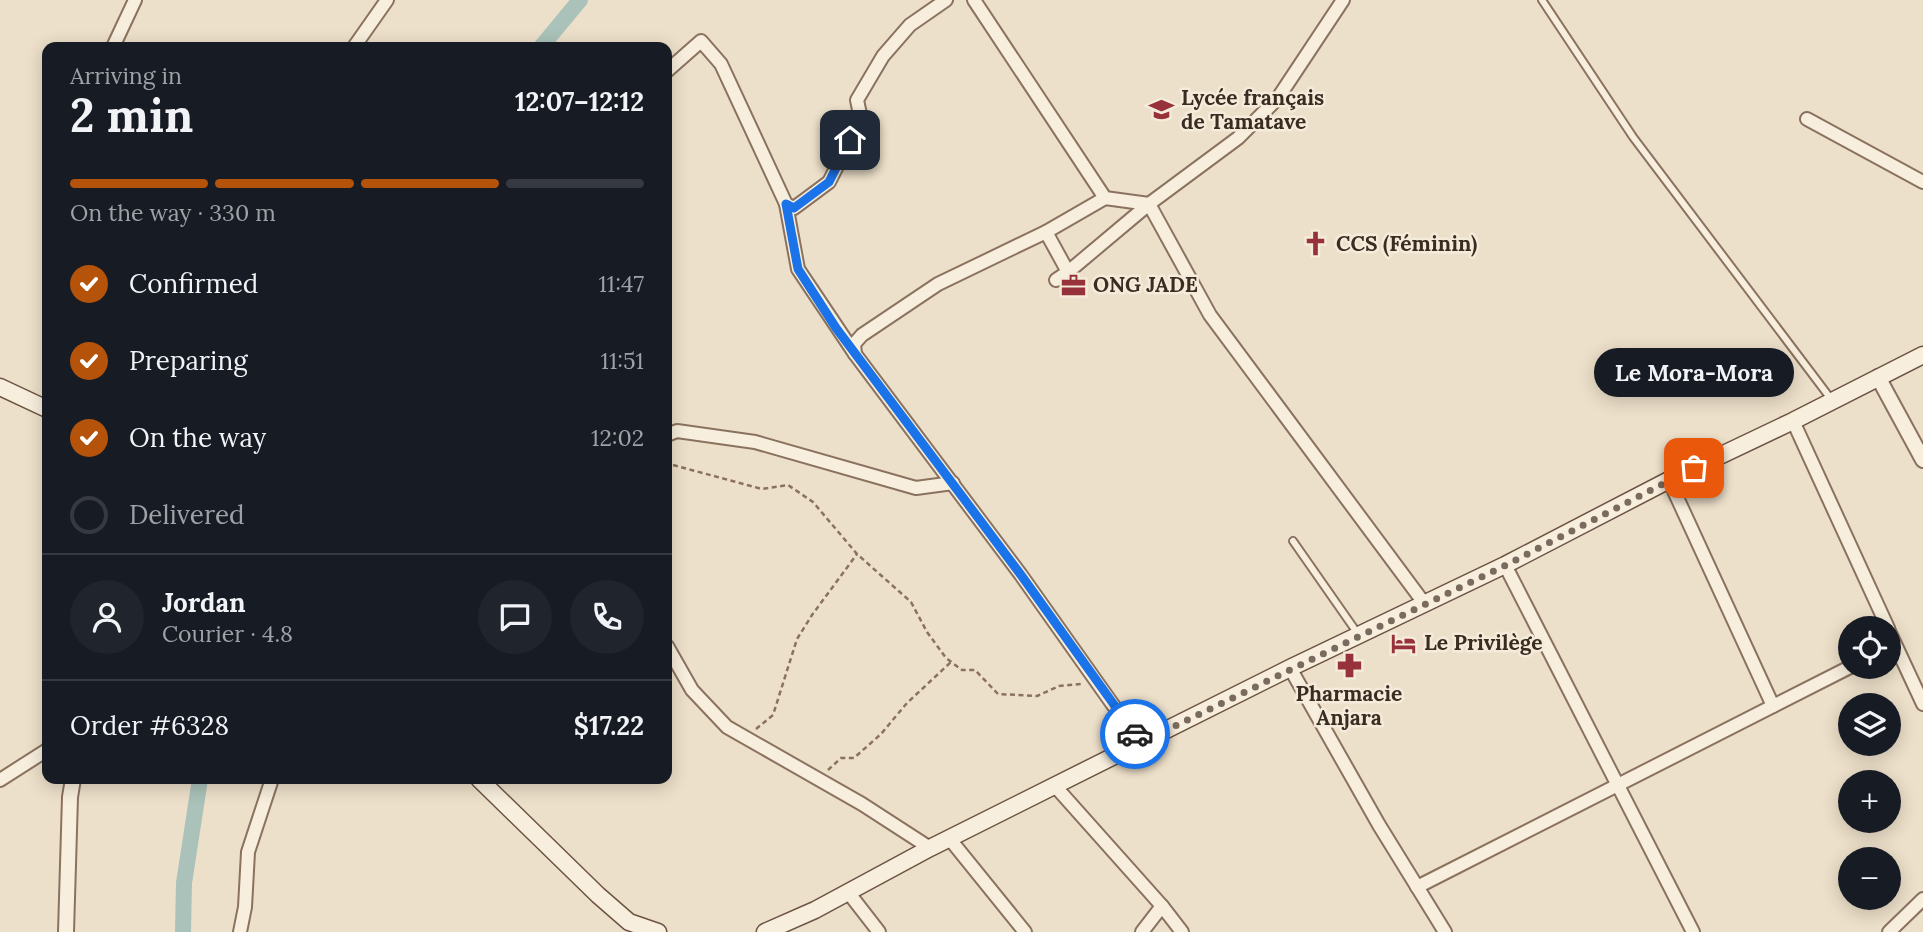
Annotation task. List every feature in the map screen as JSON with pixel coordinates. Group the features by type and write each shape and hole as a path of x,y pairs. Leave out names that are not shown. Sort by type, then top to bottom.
{"main road":[{"path":"765,932 1290,668 1506,565 1669,480 1923,355"},
{"path":"0,387 42,407"},
{"path":"484,784 633,927 658,932"}],"street":[{"path":"115,42 135,0"},
{"path":"358,42 387,0"},
{"path":"786,204 794,208 829,182 861,119 857,100 883,56 910,26 946,0"},
{"path":"974,0 1105,198"},
{"path":"1056,280 1149,204 1238,138 1278,98 1343,0"},
{"path":"672,67 701,41 721,64 786,204 798,269 855,354 953,483 1140,743"},
{"path":"1807,119 1923,182"},
{"path":"855,354 854,344 862,335 938,284 1045,232 1105,198 1149,204"},
{"path":"1149,204 1210,315 1424,603"},
{"path":"1045,232 1068,272"},
{"path":"1878,377 1923,460"},
{"path":"1793,421 1882,616"},
{"path":"672,433 677,431 755,442 916,488 953,483"},
{"path":"1669,480 1773,706"},
{"path":"1506,565 1693,932"},
{"path":"672,655 692,690 727,727 862,804 930,848"},
{"path":"1901,662 1923,704"},
{"path":"1290,668 1379,825 1445,932"},
{"path":"1417,887 1838,673"},
{"path":"0,780 42,753"},
{"path":"66,932 73,784"},
{"path":"240,932 245,907 248,852 270,784"},
{"path":"1055,786 1182,932"},
{"path":"949,838 1025,932"},
{"path":"848,892 879,932"},
{"path":"1889,932 1923,899"},
{"path":"1142,932 1162,906"}],"lane":[{"path":"1542,0 1633,137 1832,400"},
{"path":"1293,541 1359,636"}],"path":[{"path":"672,464 762,489 788,485 813,502 857,554 911,602 927,632 951,663 962,670 975,670 998,694 1037,696 1059,686 1082,684"},
{"path":"746,738 773,715 797,639 857,554"},
{"path":"818,779 841,758 854,758 951,663"}],"waterway":[{"path":"545,42 580,0"},
{"path":"183,932 184,883 199,784"}],"way so far":[{"path":"1135,734 1140,743 1506,565 1694,468"}],"place":[{"name":"Lycée français de Tamatave","path":"1161,110"},
{"name":"CCS (Féminin)","path":"1316,244"},
{"name":"ONG JADE","path":"1073,285"},
{"name":"Le Mora-Mora","path":"1694,468"},
{"name":"Le Privilège","path":"1404,643"},
{"name":"Pharmacie Anjara","path":"1349,665"}],"route":[{"path":"850,140 829,182 794,208 786,204 798,269 836,328 1021,575 1135,734"}]}
